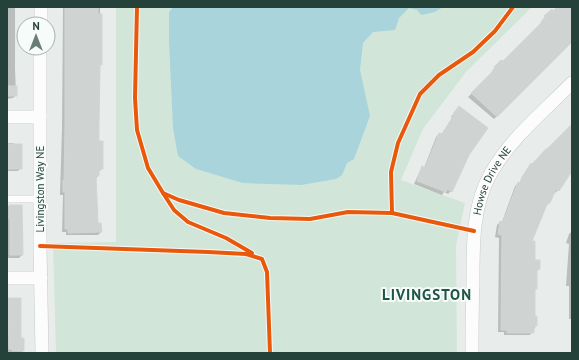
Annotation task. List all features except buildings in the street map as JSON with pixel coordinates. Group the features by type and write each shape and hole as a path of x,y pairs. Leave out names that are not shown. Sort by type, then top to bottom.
{"street":[{"name":"Livingston Way NE","path":"40,56 42,353"},
{"name":"Howse Drive NE","path":"472,353 474,231 477,210 482,192 490,174 507,150 572,83"},
{"path":"7,117 40,117"},
{"path":"7,278 41,278"}],"lane":[{"path":"7,199 40,199"}],"green space":[{"path":"116,7 532,7 466,72 423,129 401,180 465,203 456,246 457,353 56,353 53,243 116,242"}],"water":[{"path":"173,7 443,7 435,12 421,15 417,10 409,8 399,18 395,30 373,32 363,43 360,70 370,116 354,159 347,163 342,175 336,179 301,185 243,183 196,169 178,156 173,128 169,42 169,12"}],"cycle path":[{"path":"137,7 135,98 137,130 148,168 163,193 179,200 224,213 270,218 310,219 348,212 392,213 474,231"},
{"path":"392,213 391,172 398,143 420,94 439,75 473,52 495,31 513,7"},
{"path":"163,193 174,210 188,222 226,238 252,253"},
{"path":"40,246 246,254 262,259 267,272 270,353"}],"district":[{"name":"LIVINGSTON","path":"427,295"}]}
